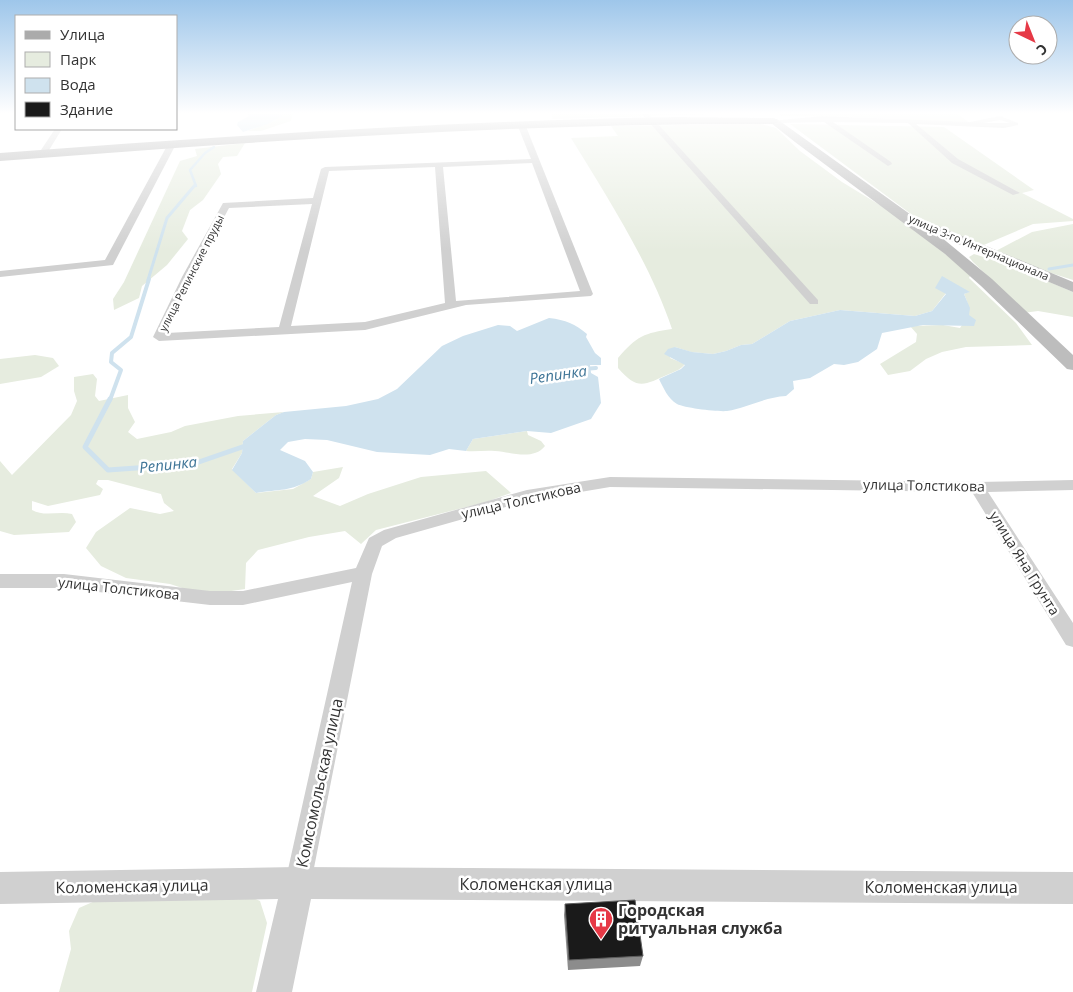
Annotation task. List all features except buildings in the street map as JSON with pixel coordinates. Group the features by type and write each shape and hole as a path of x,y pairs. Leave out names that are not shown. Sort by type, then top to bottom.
{"main road":[{"path":"821,158 902,214"},
{"name":"улица 3-го Интернационала","path":"902,214 935,230 1073,286"},
{"name":"улица 3-го Интернационала","path":"902,214 974,272 1073,366"}],"street":[{"path":"0,274 109,263 164,158"},
{"path":"685,158 814,302"},
{"path":"880,158 888,164"},
{"path":"953,158 1016,193"},
{"path":"284,330 325,169 535,161"},
{"name":"улица Репинские пруды","path":"316,201 226,205 187,277 159,337 365,326 451,304 588,294 535,161"},
{"path":"439,165 451,304"},
{"name":"улица Толстикова","path":"0,581 64,581 210,598 242,598 273,593 320,581 363,574 375,542 390,534 522,496 573,485 648,481 977,486 1073,485"},
{"name":"улица Яна Грунта","path":"977,486 1073,639"},
{"name":"Комсомольская улица","path":"274,992 363,574"},
{"name":"Коломенская улица","path":"0,888 298,883 1073,888"}],"green space":[{"path":"189,158 222,158 218,164 221,174 203,200 190,210 182,231 188,239 167,265 142,286 139,298 114,310 113,299 124,282 180,161"},
{"path":"583,158 810,158 842,182 888,210 971,274 969,278 1016,323 1032,345 966,347 942,352 926,359 910,371 888,375 880,364 916,342 917,334 910,326 943,325 960,328 968,312 968,304 964,294 969,292 959,287 946,293 932,311 915,316 840,310 790,321 752,344 741,345 713,354 691,352 675,347 670,358 685,364 681,368 647,383 636,383 618,368 618,358 636,340 654,332 672,329 663,304 640,255"},
{"path":"836,158 989,158 1034,190 1022,193 1073,219 1073,221 1033,224 979,247 915,217"},
{"path":"1073,224 1073,280 1029,266 994,252 1032,232"},
{"path":"974,254 1012,266 1073,292 1073,317 1038,311 1023,313 1015,302 973,262 969,257"},
{"path":"35,355 53,358 59,366 41,377 0,384 0,359"},
{"path":"93,374 97,379 95,396 99,401 128,395 128,408 135,422 128,432 137,439 171,432 185,426 238,416 284,412 276,415 243,441 242,453 232,469 256,493 293,489 311,479 313,472 343,467 339,478 313,496 340,506 368,494 421,477 486,471 511,493 486,502 376,530 361,544 345,531 309,537 258,550 246,563 245,589 204,595 170,584 126,578 101,566 86,548 96,532 130,508 160,514 174,511 164,503 161,494 108,480 98,480 96,484 103,489 100,495 48,506 32,501 32,510 37,512 72,514 76,522 69,532 14,535 0,531 0,461 12,475 71,415 77,401 74,391 74,377"},
{"path":"527,431 528,435 541,441 545,446 540,451 522,454 466,451 473,439"},
{"path":"243,893 260,901 267,923 252,992 59,992 71,949 69,931 79,908 104,897"}],"water":[{"path":"942,276 970,292 964,294 970,308 969,315 976,320 974,326 923,325 882,333 877,349 858,362 844,365 834,364 810,378 793,381 794,389 786,396 771,398 727,411 702,409 674,402 666,393 659,379 681,369 685,365 664,354 668,349 675,347 692,352 713,354 741,345 752,344 790,321 840,310 915,316 932,311 946,294 935,288"},
{"path":"549,318 565,321 587,334 586,337 595,353 601,358 601,365 590,365 591,373 598,377 601,403 591,419 551,433 527,431 473,439 466,451 449,449 430,455 377,452 327,440 305,439 288,442 280,450 305,461 313,472 311,479 297,486 285,489 256,493 232,470 242,453 243,441 276,415 284,412 346,406 378,399 397,389 442,346 463,336 498,325 510,326 517,331"}],"waterway":[{"name":"Репинка","path":"196,186 190,170 200,158"},
{"name":"Репинка","path":"148,280 167,218 195,185"},
{"name":"Репинка","path":"1049,269 1073,265"},
{"name":"Репинка","path":"110,400 121,370 111,362 112,353 131,337 149,279"},
{"name":"Репинка","path":"584,369 596,368"},
{"name":"Репинка","path":"110,399 85,447 108,470 193,464 248,445"}],"place":[{"name":"Городская ритуальная служба","path":"601,940"}]}
